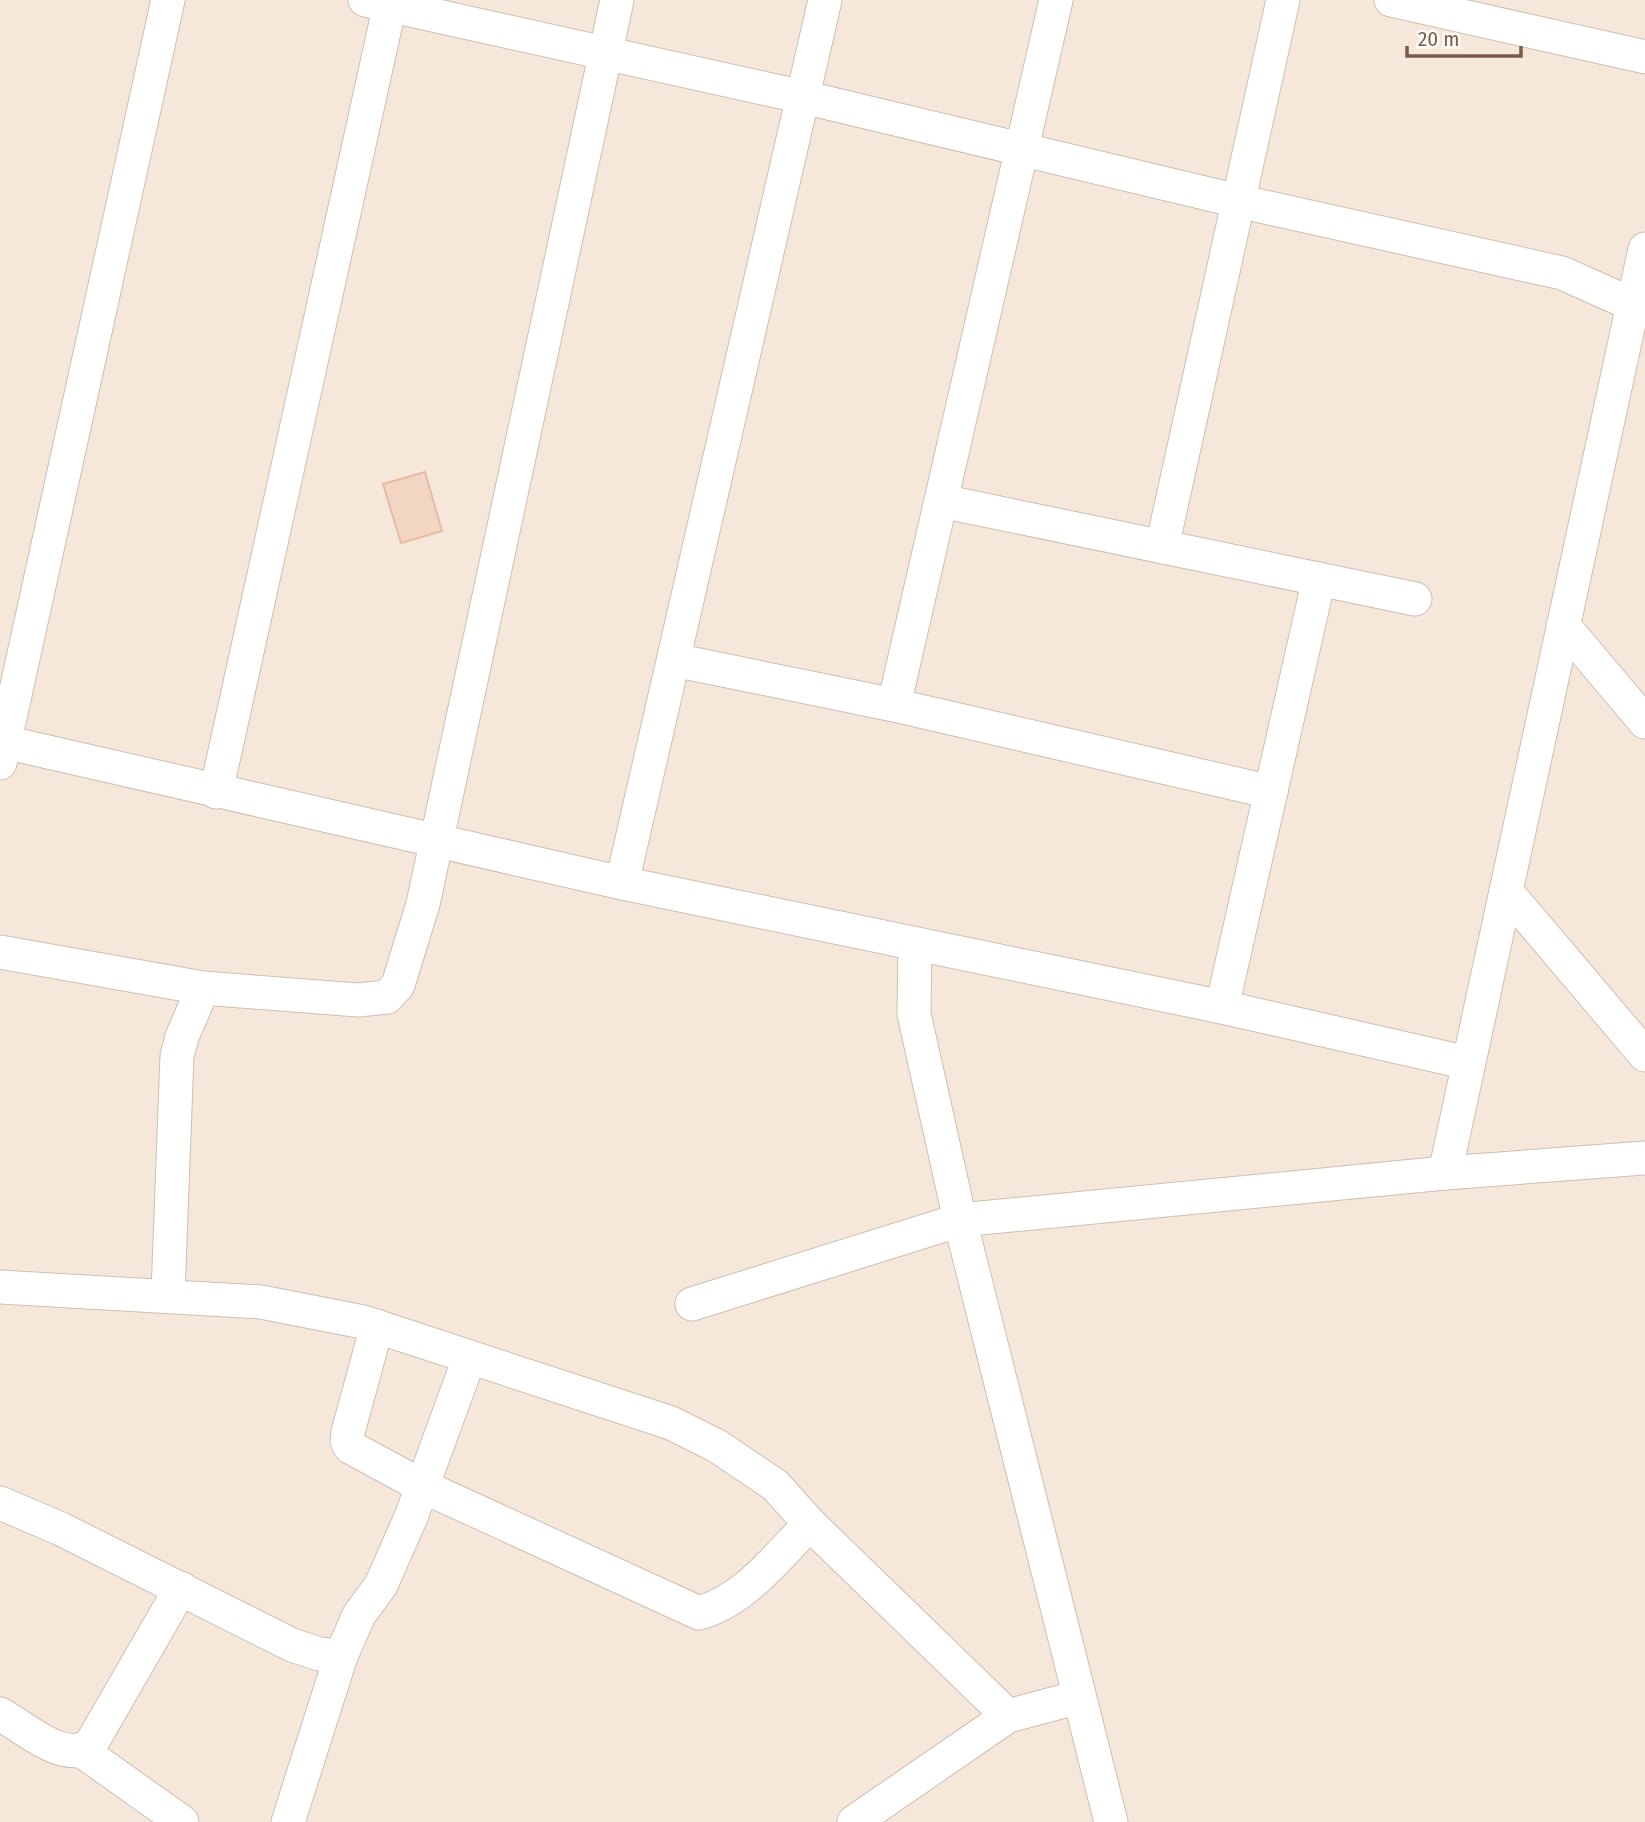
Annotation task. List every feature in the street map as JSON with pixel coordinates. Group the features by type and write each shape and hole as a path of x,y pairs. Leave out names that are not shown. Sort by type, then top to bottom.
{"street":[{"path":"168,0 2,750 216,792 622,883 1223,1007 1468,1063"},
{"path":"0,951 203,988 346,1000 387,997 398,985 423,904 617,0"},
{"path":"622,883 825,0"},
{"path":"894,705 1056,0"},
{"path":"1162,547 1283,0"},
{"path":"1391,0 1645,57"},
{"path":"216,792 382,2 803,97 1238,201 1562,273 1639,308"},
{"path":"1445,1173 1563,625 1639,308 1645,249"},
{"path":"941,501 1415,599"},
{"path":"1223,1007 1319,579"},
{"path":"1563,625 1645,722"},
{"path":"674,660 894,705 1271,792"},
{"path":"1506,891 1645,1055"},
{"path":"915,945 914,1014 960,1220 1111,1822"},
{"path":"168,1294 177,1056 181,1037 203,988"},
{"path":"692,1304 960,1220 1445,1173 1645,1158"},
{"path":"0,1287 168,1294 261,1302 377,1326 469,1359 534,1377 671,1423 717,1446 775,1485 810,1524 1008,1716"},
{"path":"377,1326 346,1441 359,1454 422,1486 699,1613 717,1608 734,1597 810,1524"},
{"path":"288,1822 341,1656 359,1615 381,1585 422,1486 469,1359"},
{"path":"0,1503 61,1529 292,1645 319,1654 341,1656"},
{"path":"0,1714 68,1752 82,1751 91,1744 181,1588"},
{"path":"292,1645 359,1615"},
{"path":"854,1822 1008,1716 1079,1697"},
{"path":"82,1751 182,1822"}],"shaded area":[{"path":"0,0 1645,0 1645,1822 0,1822"}],"building":[{"path":"425,472 442,531 401,543 383,484"}]}
